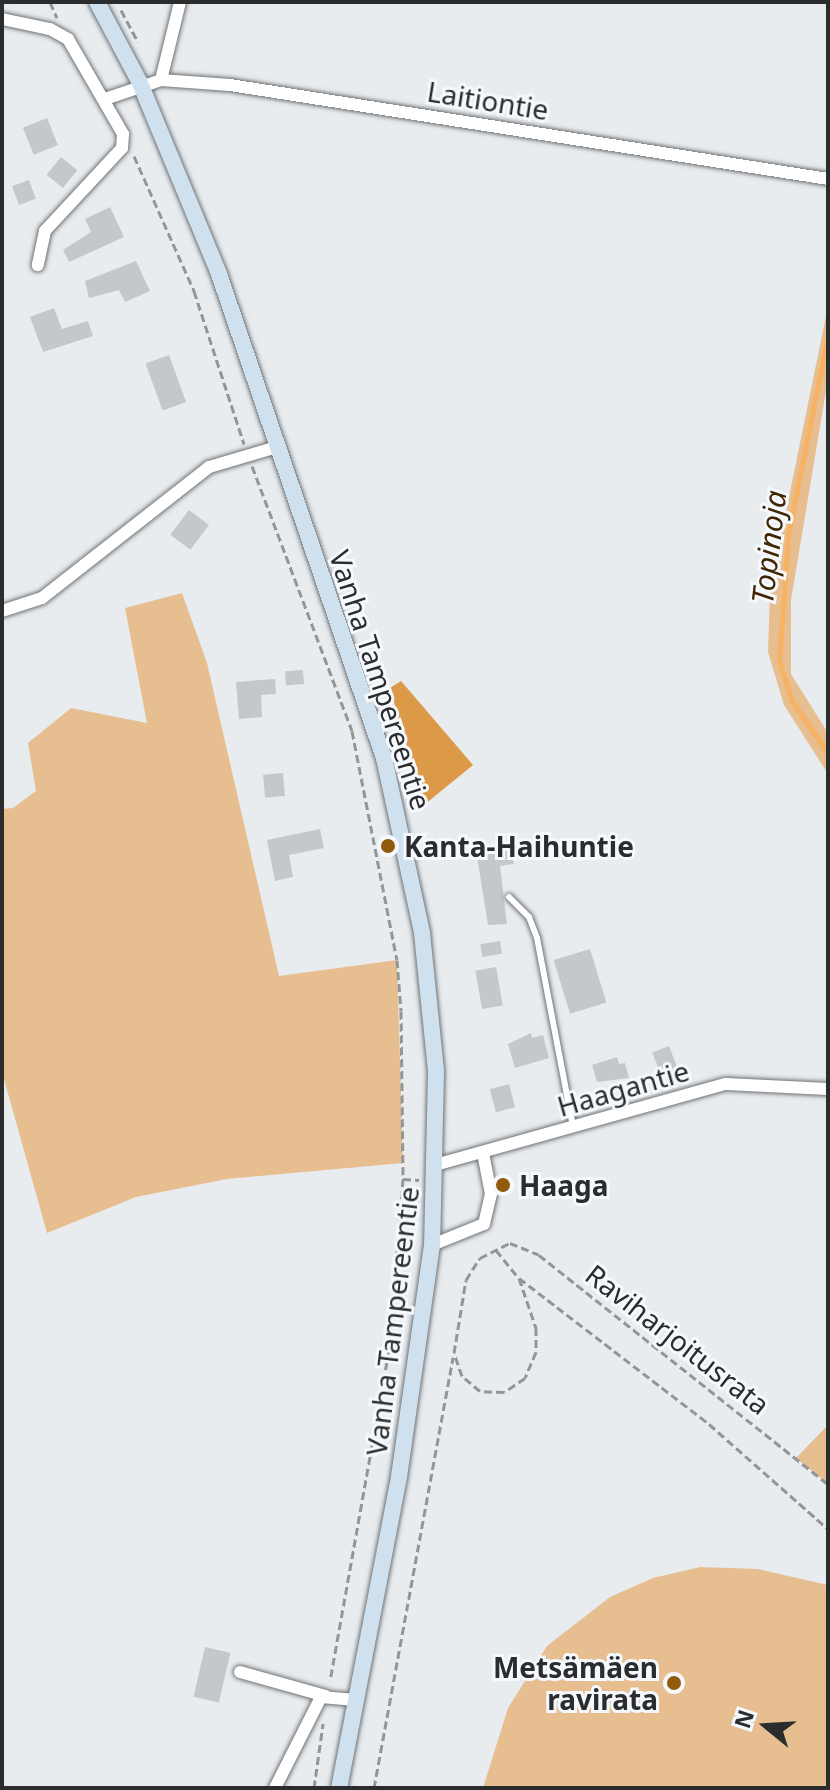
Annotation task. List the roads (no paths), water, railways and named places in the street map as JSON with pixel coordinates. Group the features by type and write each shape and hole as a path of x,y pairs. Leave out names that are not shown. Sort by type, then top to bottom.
{"main road":[{"name":"Vanha Tampereentie","path":"97,2 140,83 219,274 384,758 403,834 422,933 436,1072 432,1245 409,1419 339,1788"}],"street":[{"path":"161,80 180,2"},
{"path":"2,19 50,29 68,39 123,134 122,148 45,231 38,265"},
{"name":"Laitiontie","path":"105,99 140,83 161,80 230,85 828,179"},
{"path":"2,611 42,598 106,552 161,500 209,467 277,447"},
{"name":"Haagantie","path":"435,1165 726,1084 828,1089"},
{"path":"432,1245 484,1224 491,1194 483,1153"},
{"path":"240,1672 326,1696 356,1700"},
{"path":"275,1788 313,1708 326,1696"}],"lane":[{"path":"509,897 529,917 537,938 573,1126"}],"waterway":[{"name":"Topinoja","path":"828,335 788,536 779,661 792,701 828,754"}],"place":[{"name":"Kanta-Haihuntie","path":"388,846"},
{"name":"Haaga","path":"503,1185"},
{"name":"Metsämäen ravirata","path":"674,1683"}]}
